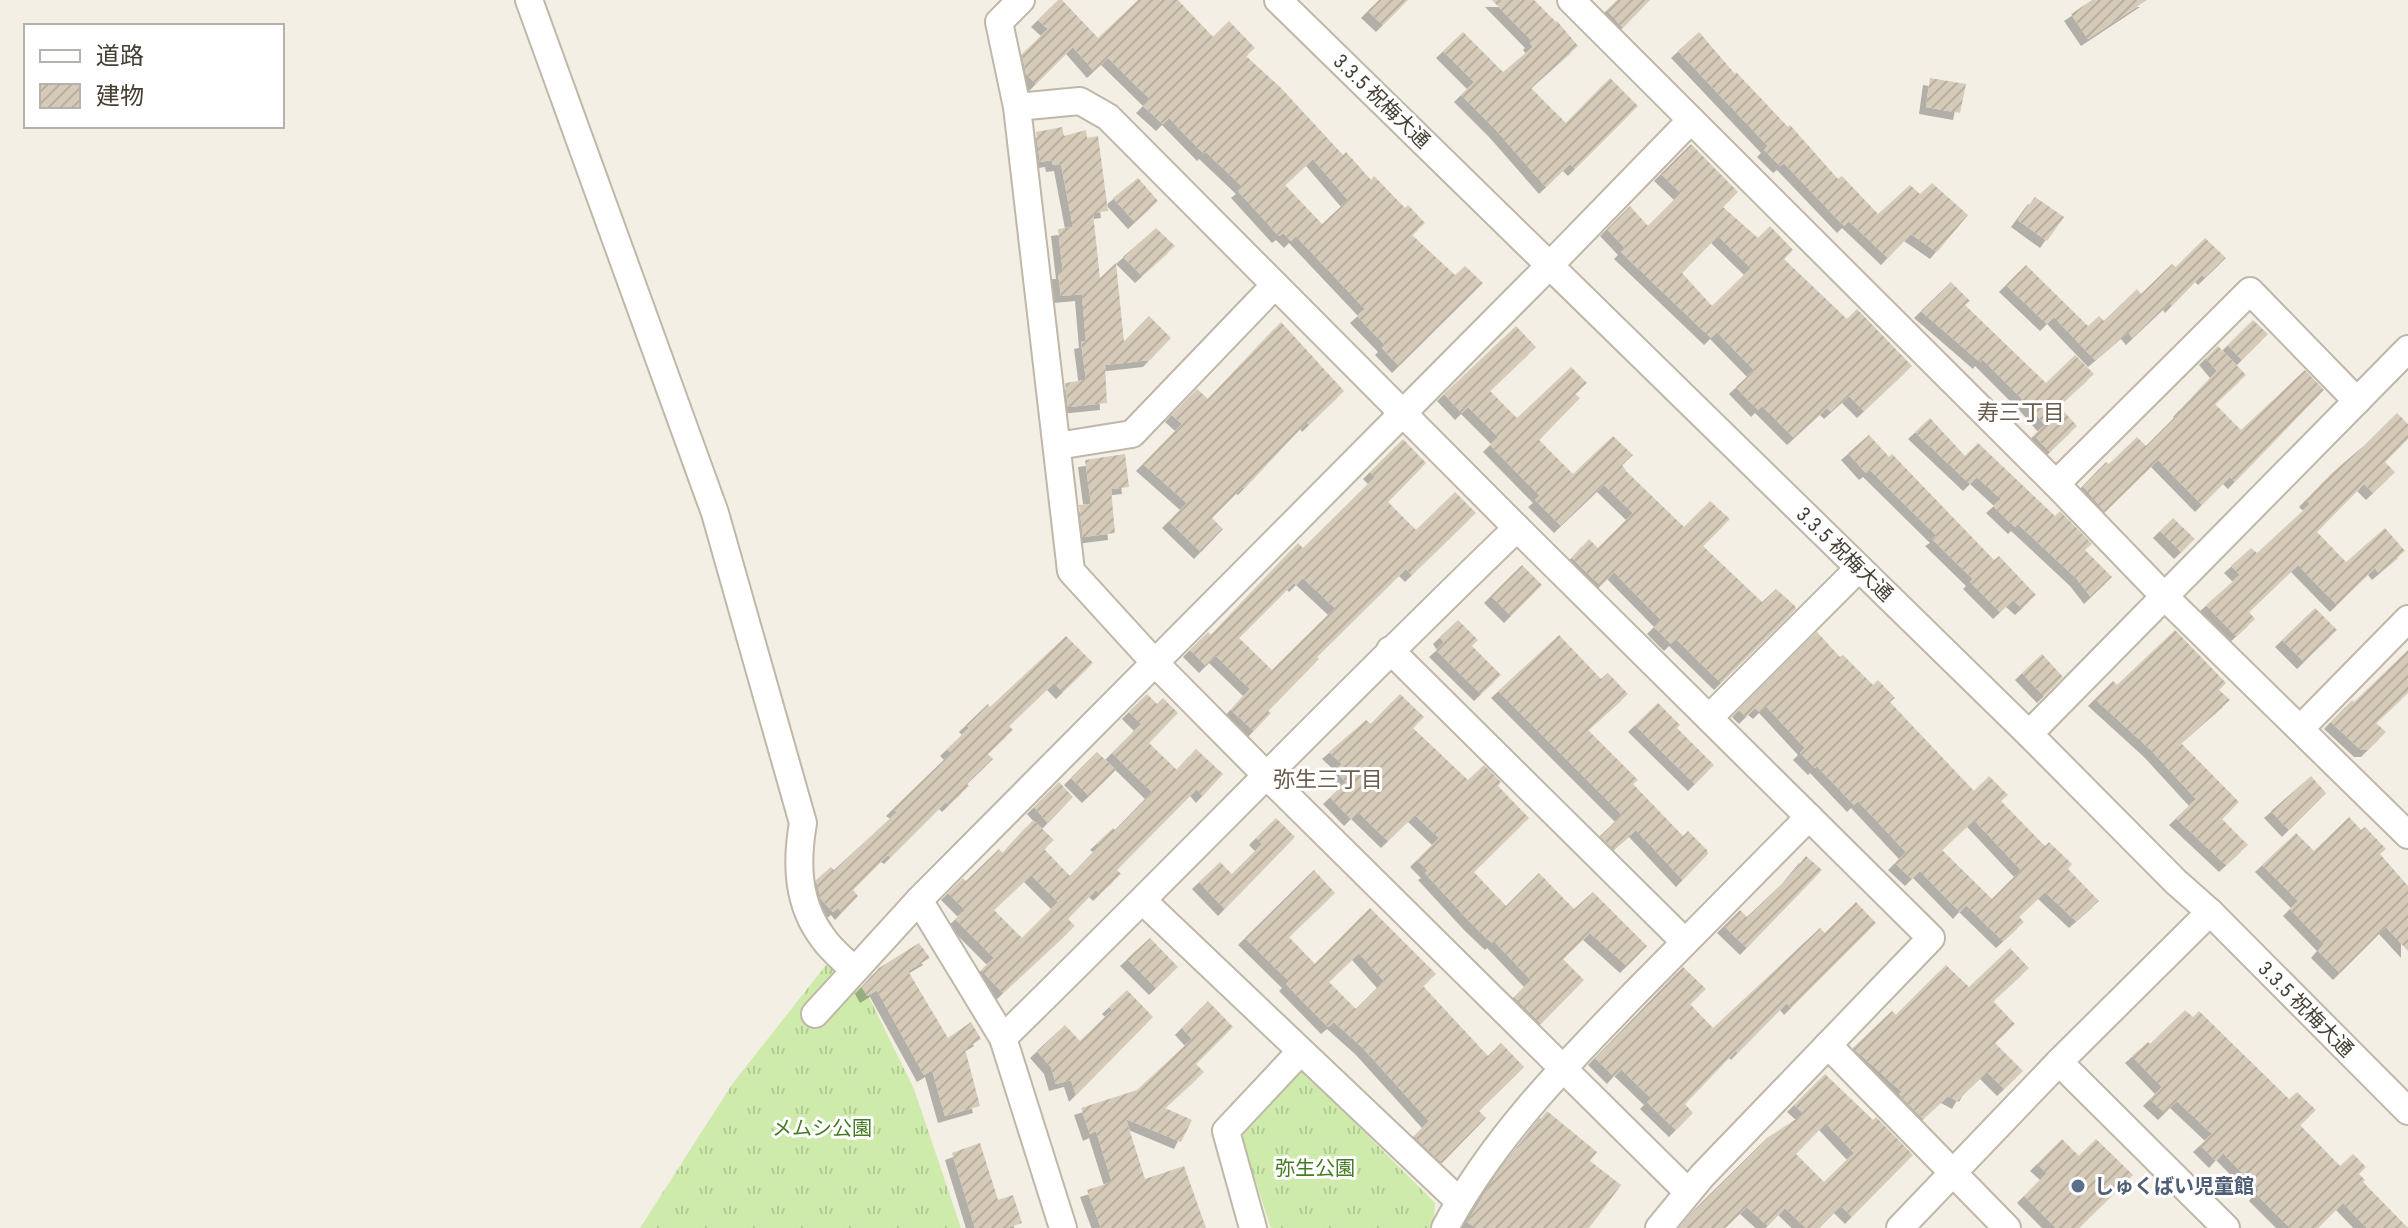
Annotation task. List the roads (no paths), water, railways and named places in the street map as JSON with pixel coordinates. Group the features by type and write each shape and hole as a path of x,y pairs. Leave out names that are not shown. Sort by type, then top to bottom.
{"street":[{"path":"529,0 715,513 803,823 798,852 799,883 808,911 823,938 854,970"},
{"path":"1021,0 999,22 1017,107 1071,571 1155,663 1268,777 1688,1192"},
{"name":"3.3.5 祝梅大通","path":"1278,0 2029,734 2408,1111"},
{"path":"1571,0 2056,484 2165,597 2408,835"},
{"path":"1017,107 1080,101 1108,117 1931,938 1688,1192 1659,1228"},
{"path":"815,1014 919,900 1691,120"},
{"path":"1057,446 1132,434 1275,285"},
{"path":"2056,484 2250,291 2357,401"},
{"path":"2029,734 2408,349"},
{"path":"1003,1038 1268,777 1390,650 1517,528"},
{"path":"1709,718 1859,568"},
{"path":"2301,728 2408,619"},
{"path":"1390,650 1685,942"},
{"path":"1445,1228 1459,1201 1517,1120 1562,1067 1809,817"},
{"path":"919,900 1003,1038 1063,1228"},
{"path":"1143,901 1459,1201"},
{"path":"1900,1228 2059,1062 2210,912"},
{"path":"1828,1045 2007,1228"},
{"path":"1253,1228 1226,1131 1300,1052"},
{"path":"2059,1062 2226,1228"}],"place":[{"name":"しゅくばい児童館","path":"2078,1186"}],"district":[{"name":"寿三丁目","path":"2021,412"},
{"name":"弥生三丁目","path":"1328,779"}],"park label":[{"name":"メムシ公園","path":"822,1128"},
{"name":"弥生公園","path":"1315,1168"}]}
